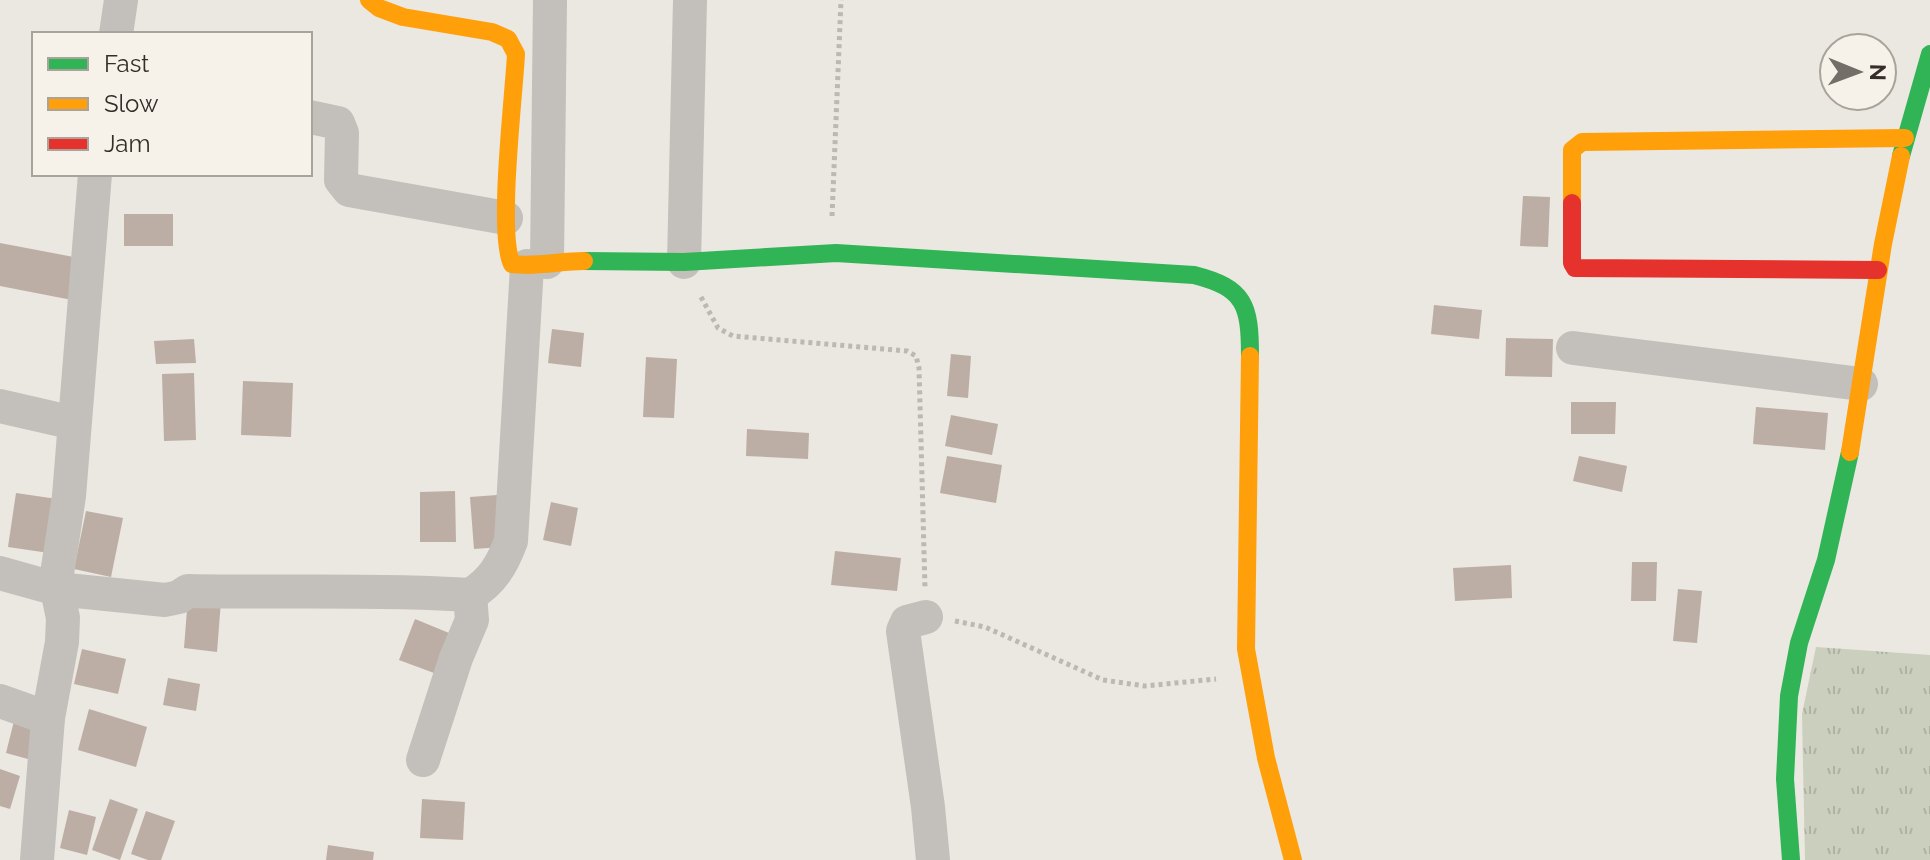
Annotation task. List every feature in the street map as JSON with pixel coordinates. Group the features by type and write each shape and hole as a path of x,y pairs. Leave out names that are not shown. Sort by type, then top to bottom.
{"street":[{"path":"116,32 121,0"},
{"path":"369,0 379,8 403,17 492,32 508,39 516,54 506,218 508,256 512,264 684,262 836,253 1194,275 1228,283 1244,302 1250,335 1245,618 1249,676 1266,758 1293,860"},
{"path":"0,573 57,589 165,600 188,591 279,593 386,590 470,595 484,586 502,565 511,541 537,264 550,0"},
{"path":"684,262 690,0"},
{"path":"1791,860 1786,757 1790,697 1799,644 1822,576 1830,540 1905,138 1930,54"},
{"path":"312,117 338,123 342,133 341,180 349,190 506,218"},
{"path":"1878,270 1575,268 1572,263 1572,150 1582,142 1905,138"},
{"path":"37,860 48,718 63,631 57,589 95,176"},
{"path":"1573,348 1861,384"},
{"path":"0,406 74,423"},
{"path":"423,760 456,658 472,620 470,595"},
{"path":"926,617 907,622 903,631 933,860"},
{"path":"0,701 48,718"}],"path":[{"path":"836,253 832,214 841,0"},
{"path":"684,262 718,328 733,336 907,351 916,356 919,368 926,617 985,627 1103,680 1145,686 1249,676"}],"green space":[{"path":"1816,647 1930,655 1930,860 1805,860 1802,714"}],"building":[{"path":"1523,196 1550,197 1548,247 1520,246"},
{"path":"124,214 173,214 173,246 124,246"},
{"path":"0,243 79,258 72,300 0,286"},
{"path":"1434,305 1482,310 1479,339 1431,334"},
{"path":"552,329 584,333 581,367 548,363"},
{"path":"1506,338 1553,339 1552,377 1505,376"},
{"path":"194,339 196,363 156,364 154,341"},
{"path":"951,354 971,356 968,398 947,396"},
{"path":"646,357 677,359 674,418 643,417"},
{"path":"194,373 196,440 164,441 162,374"},
{"path":"243,381 293,383 291,437 241,435"},
{"path":"1571,402 1616,402 1615,434 1571,434"},
{"path":"1756,407 1828,413 1825,450 1753,444"},
{"path":"951,415 998,424 992,455 945,446"},
{"path":"747,429 809,433 808,459 746,456"},
{"path":"947,456 1002,465 996,503 940,493"},
{"path":"1579,456 1627,466 1622,492 1573,481"},
{"path":"455,491 456,542 420,542 420,492"},
{"path":"16,493 57,499 49,553 8,547"},
{"path":"497,495 501,547 474,549 470,497"},
{"path":"551,502 578,508 571,546 543,540"},
{"path":"86,511 123,518 111,577 74,569"},
{"path":"835,551 901,558 897,591 831,585"},
{"path":"1632,562 1657,562 1656,601 1631,601"},
{"path":"1511,565 1512,598 1455,601 1453,568"},
{"path":"1678,589 1702,591 1697,643 1673,641"},
{"path":"188,597 221,601 217,652 184,648"},
{"path":"415,619 449,633 434,673 399,660"},
{"path":"82,649 126,659 118,694 74,684"},
{"path":"168,678 200,684 196,711 163,705"},
{"path":"89,709 147,727 136,767 78,750"},
{"path":"14,721 37,727 28,759 6,753"},
{"path":"0,769 20,776 10,809 0,806"},
{"path":"110,799 138,809 120,860 92,850"},
{"path":"422,799 465,802 463,840 420,838"},
{"path":"69,810 96,817 87,855 60,848"},
{"path":"146,811 175,821 161,860 148,860 131,854"},
{"path":"328,845 374,852 373,860 326,860"}],"traffic: fast":[{"path":"1901,156 1930,54"},
{"path":"584,261 684,262 836,253 1194,275 1224,286 1241,301 1246,311 1250,356"},
{"path":"1791,860 1785,779 1789,696 1799,643 1826,560 1850,452"}],"traffic: slow":[{"path":"369,0 379,8 403,17 492,32 508,39 516,54 506,195 508,248 512,264 584,261"},
{"path":"1572,203 1572,150 1582,142 1905,138"},
{"path":"1850,452 1883,244 1901,156"},
{"path":"1250,356 1246,649 1266,758 1293,860"}],"traffic: jam":[{"path":"1572,203 1572,263 1575,268 1878,270"}]}
